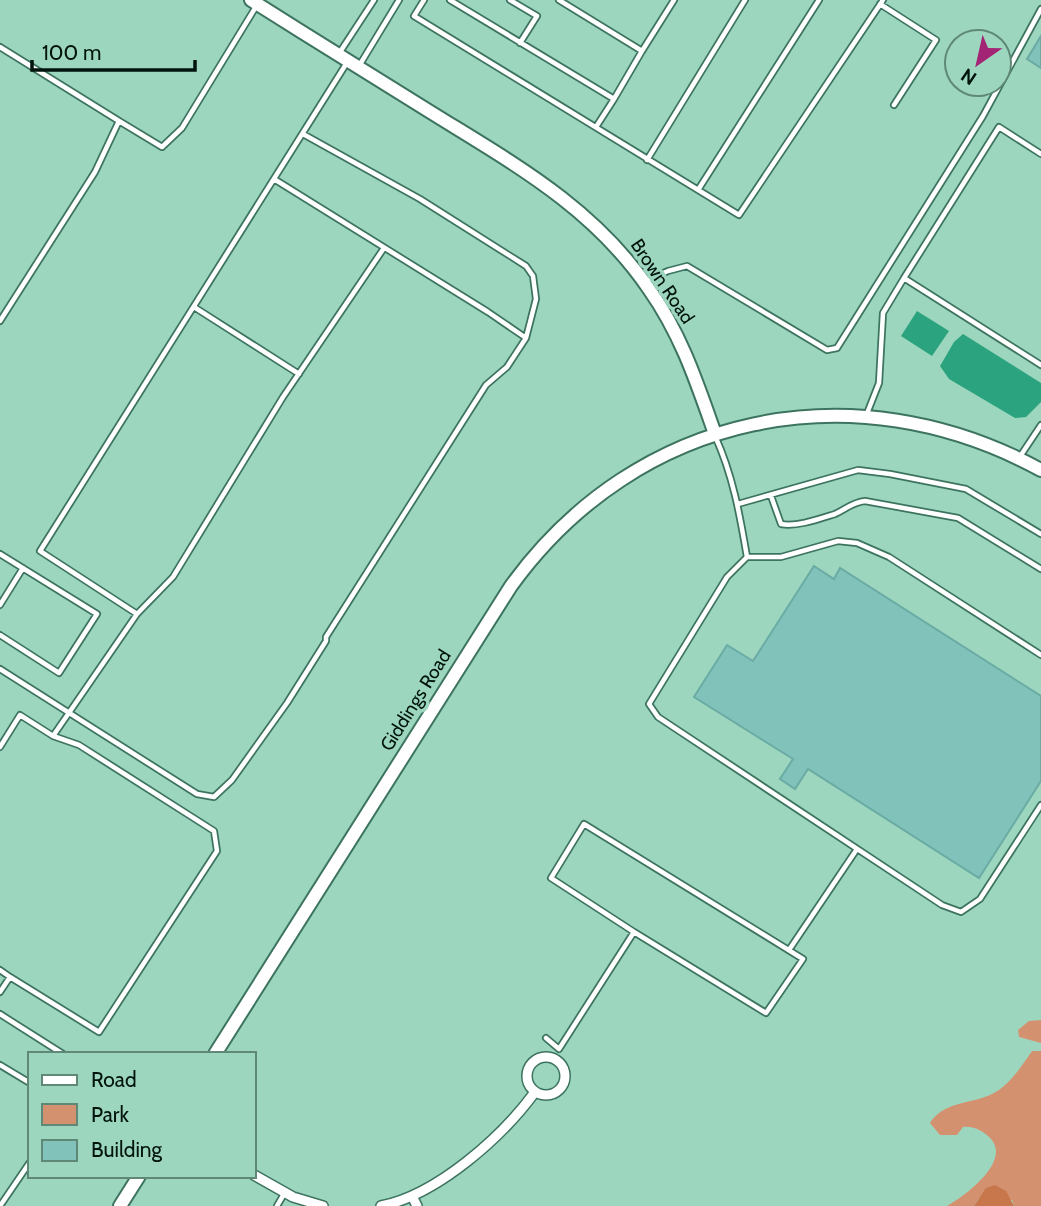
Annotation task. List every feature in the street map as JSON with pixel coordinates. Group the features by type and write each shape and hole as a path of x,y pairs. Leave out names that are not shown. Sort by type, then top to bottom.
{"main road":[{"name":"Brown Road","path":"256,1 554,191 605,235 644,281 667,316 683,348 715,434"},
{"path":"715,434 752,424 802,416 866,416 949,431 1041,470"},
{"name":"Giddings Road","path":"216,1052 474,640 526,565 567,520 609,486 657,458 715,434"},
{"path":"120,1206 138,1178"}],"street":[{"path":"541,1058 557,1061 565,1071 562,1088 547,1096 535,1092 527,1082 530,1065 541,1058"},
{"path":"381,1206 412,1196 488,1145 507,1127 535,1092"},
{"path":"256,1176 285,1193 320,1206"},
{"path":"412,1196 417,1206"}],"lane":[{"path":"348,61 374,0"},
{"path":"137,614 40,551 348,61 399,0"},
{"path":"424,0 414,16 739,215 881,2 936,40 894,105"},
{"path":"450,0 614,99"},
{"path":"510,0 537,16 520,43"},
{"path":"559,0 642,51"},
{"path":"596,127 674,0"},
{"path":"648,160 745,0"},
{"path":"698,190 819,0"},
{"path":"0,47 162,147 182,128 256,1"},
{"path":"644,281 687,266 827,350 837,348 983,116 1041,9"},
{"path":"0,321 95,173 119,121"},
{"path":"866,416 879,383 883,313 999,127 1041,154"},
{"path":"0,669 197,794 214,797 224,790 287,703 344,607 424,486 452,436 460,429 486,385 507,367 526,338 536,299 533,276 526,266 420,199 303,134"},
{"path":"274,179 526,338"},
{"path":"53,736 137,614 173,577 299,374 384,248"},
{"path":"904,278 1041,365"},
{"path":"194,307 299,374"},
{"path":"1018,458 1041,425"},
{"path":"715,434 738,504 747,557"},
{"path":"738,504 858,470 966,489 1041,534"},
{"path":"771,496 781,524 790,526 837,513 856,502 865,501 958,518 1041,569"},
{"path":"1041,655 888,557 857,543 838,541 781,556 747,557 727,577 649,704 658,717 942,905 961,912 980,898 1041,805"},
{"path":"0,554 97,614 59,673 0,635"},
{"path":"0,604 23,568"},
{"path":"0,747 20,715 53,736 79,746 214,831 217,851 99,1032 0,970"},
{"path":"584,824 803,959 766,1013 634,932 551,878 584,824"},
{"path":"789,950 857,849"},
{"path":"546,1038 559,1049 634,932"},
{"path":"0,992 10,977"},
{"path":"0,1014 60,1052"},
{"path":"0,1065 28,1082"},
{"path":"0,1206 28,1165"},
{"path":"276,1206 285,1193"}],"green space":[{"path":"1041,1020 1041,1043 1019,1037 1018,1030 1029,1021"},
{"path":"1032,1051 1041,1051 1041,1206 1014,1206 1012,1200 979,1198 974,1206 947,1206 985,1176 996,1155 995,1145 977,1129 963,1127 957,1135 940,1135 930,1123 935,1116 949,1107 982,1098 1003,1087"}],"shaded area":[{"path":"917,311 949,331 932,356 901,336"},
{"path":"963,334 1041,383 1041,402 1026,417 1015,418 949,379 940,366 954,342"},
{"path":"995,1185 1006,1191 1014,1206 974,1206 986,1188"}],"building":[{"path":"1041,36 1041,68 1027,59"},
{"path":"814,566 834,579 840,568 1041,696 1041,781 979,878 808,769 795,789 780,779 793,759 694,697 727,645 753,661"}]}
